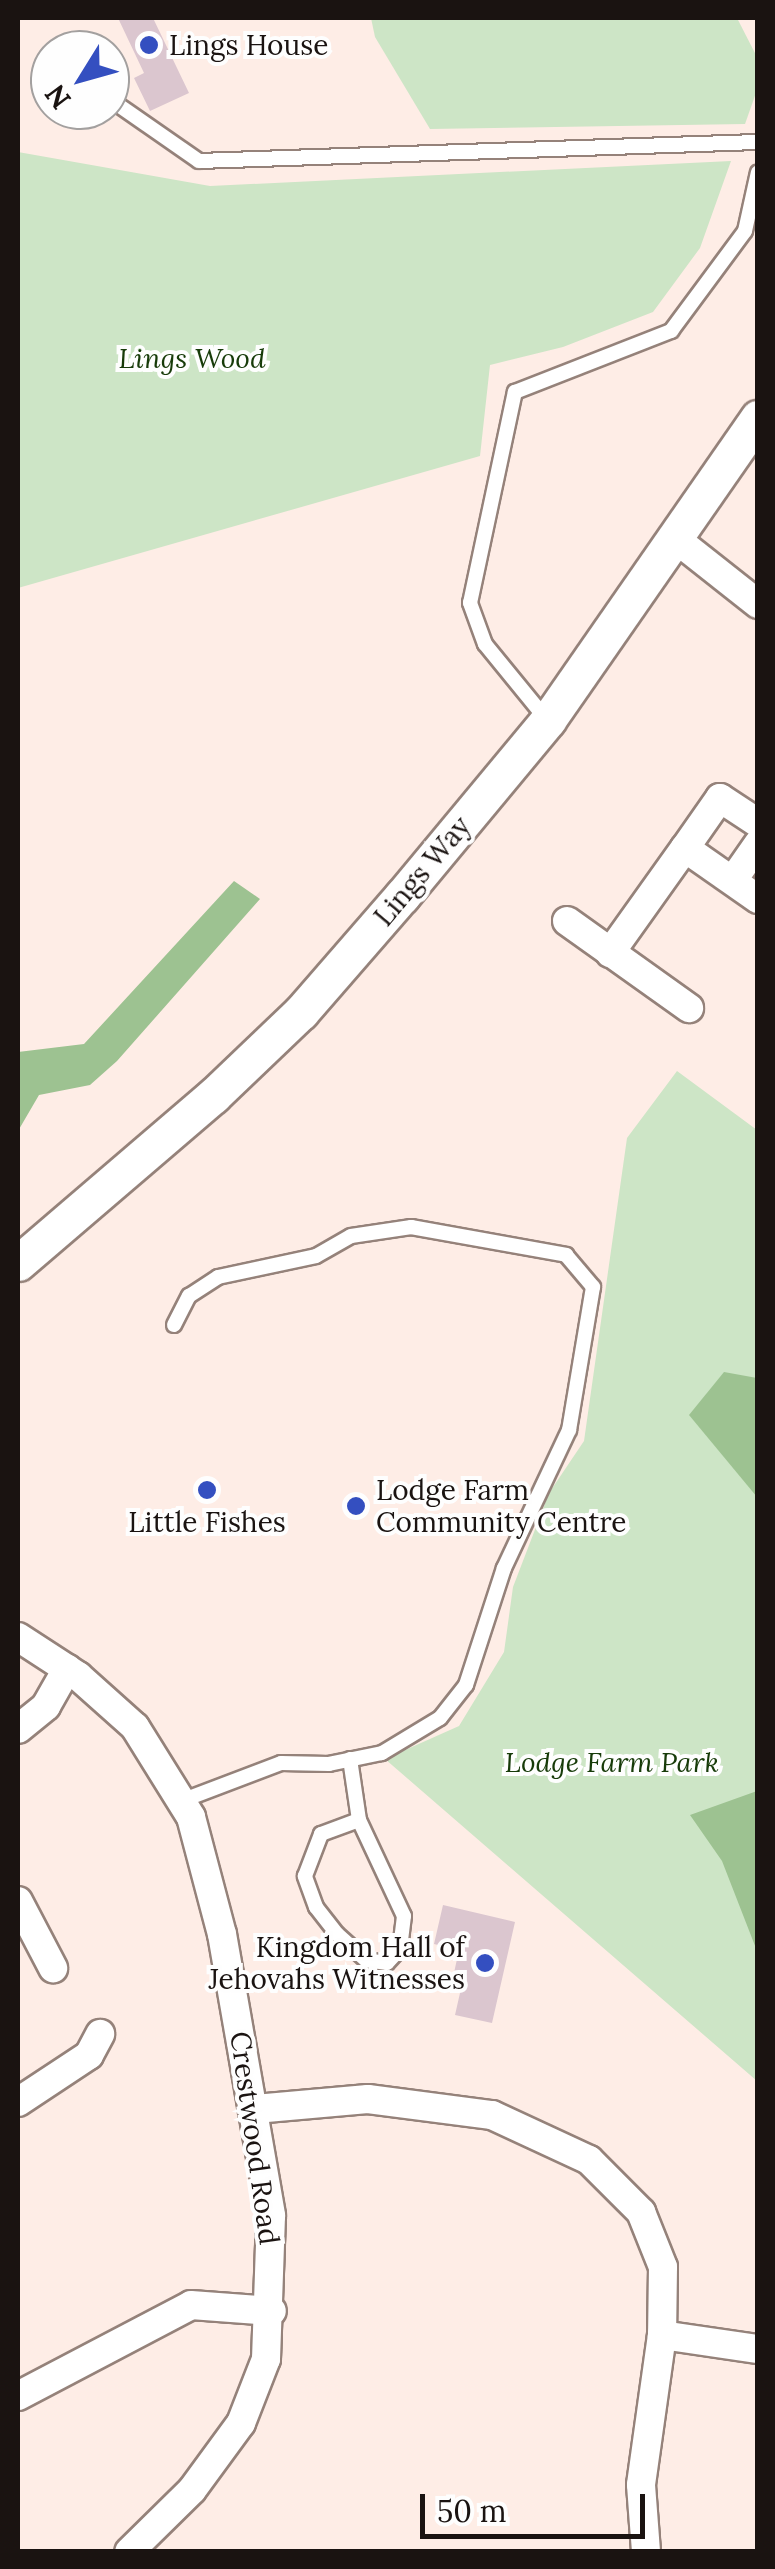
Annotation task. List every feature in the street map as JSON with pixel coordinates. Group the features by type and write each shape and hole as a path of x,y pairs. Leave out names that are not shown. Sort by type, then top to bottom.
{"street":[{"name":"Lings Way","path":"18,1262 96,1202 301,1012 548,720 677,540 758,418"},
{"path":"677,540 758,604"},
{"path":"610,952 720,798 758,823"},
{"path":"733,880 758,844"},
{"path":"685,848 758,899"},
{"path":"567,921 689,1008"},
{"name":"Crestwood Road","path":"18,1637 66,1669 135,1727 181,1801 222,1934 272,2216 272,2311 266,2360 240,2423 192,2490 129,2552"},
{"path":"18,1729 46,1706 66,1669"},
{"path":"18,1902 53,1968"},
{"path":"18,2102 89,2055 100,2034"},
{"path":"255,2110 368,2098 492,2115 589,2160 642,2212 663,2267 662,2334 641,2485 646,2552"},
{"path":"18,2396 191,2304 272,2311"},
{"path":"662,2334 758,2349"}],"lane":[{"path":"130,113 200,161 758,142"},
{"path":"548,720 486,644 470,603 514,392 672,332 745,230 758,172"},
{"path":"174,1326 189,1296 218,1277 316,1256 351,1236 411,1227 566,1256 593,1287 569,1430 504,1568 466,1685 428,1728 382,1753 281,1763 181,1801"},
{"path":"350,1759 358,1820 404,1916 400,1949 387,1962 366,1960 337,1934 316,1907 305,1876 321,1834 358,1820"}],"green space":[{"path":"371,18 737,18 757,57 757,90 745,124 430,129 375,37"},
{"name":"Lings Wood","path":"18,152 210,186 731,161 700,248 653,312 563,347 490,365 480,456 18,588"},
{"path":"234,881 260,899 117,1061 90,1085 39,1095 18,1131 18,1052 84,1044"},
{"name":"Lodge Farm Park","path":"677,1071 757,1130 757,2081 385,1759 459,1726 504,1652 513,1587 549,1493 584,1441 627,1138"},
{"path":"724,1372 757,1378 757,1497 689,1415"},
{"path":"758,1791 757,1951 722,1861 690,1815"}],"building":[{"name":"Lings House","path":"118,18 153,18 189,93 150,111 134,78 144,73 130,43 130,30 124,30"},
{"name":"Kingdom Hall of Jehovahs Witnesses","path":"443,1905 515,1922 492,2023 455,2015 460,1993 450,1991 459,1950 434,1944"}],"place":[{"name":"Lings House","path":"149,45"},
{"name":"Little Fishes","path":"207,1490"},
{"name":"Lodge Farm Community Centre","path":"356,1506"},
{"name":"Kingdom Hall of Jehovahs Witnesses","path":"485,1963"}]}
